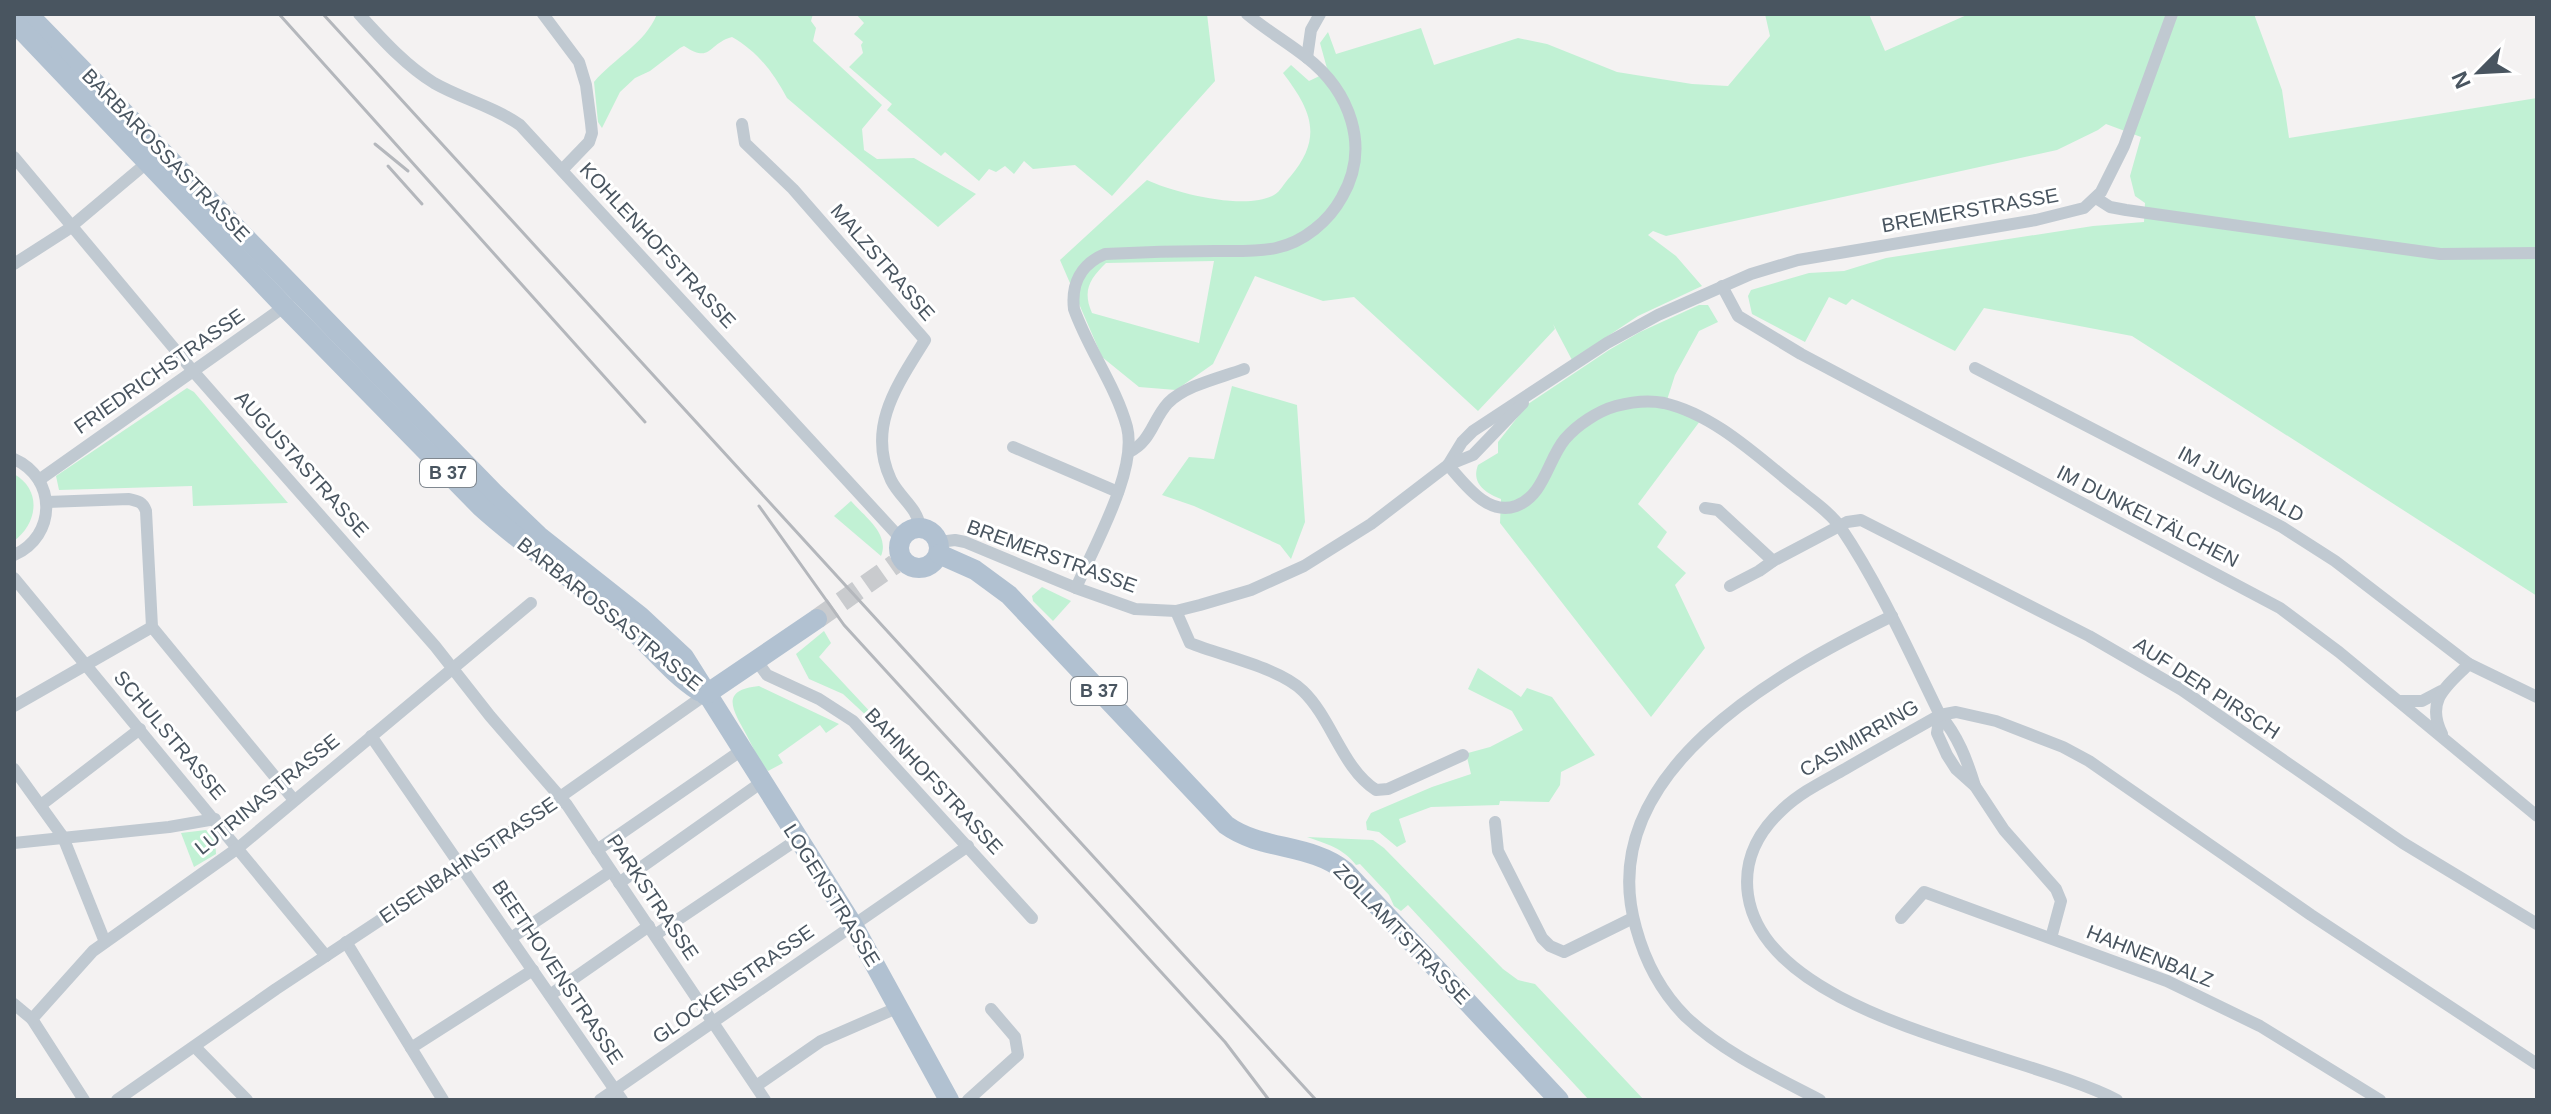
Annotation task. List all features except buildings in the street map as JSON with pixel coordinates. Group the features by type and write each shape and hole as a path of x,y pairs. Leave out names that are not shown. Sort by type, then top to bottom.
{"main road":[{"name":"BARBAROSSASTRASSE","path":"28,14 480,506 625,623 682,679 705,695"},
{"name":"BARBAROSSASTRASSE","path":"14,21 149,161 523,522 640,616 684,657 705,695"},
{"path":"920,527 934,534 939,548 932,564 922,568 912,567 899,554 908,531 920,527"},
{"name":"ZOLLAMTSTRASSE","path":"939,548 1009,595 1226,825 1251,840 1320,856 1345,871 1559,1100"},
{"name":"EISENBAHNSTRASSE","path":"705,695 817,619"},
{"name":"B 37","path":"684,657 707,671 726,668 742,660 756,660"},
{"name":"LOGENSTRASSE","path":"705,695 853,925 949,1100"}],"street":[{"path":"14,21 21,14"},
{"name":"KOHLENHOFSTRASSE","path":"359,14 391,48 437,85 502,113 520,125 899,554"},
{"path":"543,14 579,62 586,85 592,133 582,151 562,170"},
{"path":"1076,588 1118,492 1129,452 1124,417 1074,309 1072,296 1078,276 1088,264 1105,254 1276,248 1295,242 1318,227 1336,209 1348,186 1356,160 1356,131 1348,108 1336,89 1307,58 1278,40 1247,14"},
{"path":"1307,58 1311,30 1320,14"},
{"path":"2172,14 2124,146 2096,198 2110,207 2126,210 2440,254 2537,253"},
{"name":"MALZSTRASSE","path":"742,124 745,143 793,189 925,340 886,407 881,439 891,480 918,516 920,527"},
{"name":"AUGUSTASTRASSE","path":"14,157 193,371 297,491 317,509 560,797"},
{"path":"14,264 72,226 149,161"},
{"name":"BREMERSTRASSE","path":"939,548 965,542 1135,609 1176,611 1242,593 1288,575 1371,524 1448,465 1473,431 1607,343 1658,315 1722,286 1788,263 2036,220 2075,211 2096,198"},
{"name":"IM DUNKELTÄLCHEN","path":"1722,286 1738,316 1801,354 2259,596 2339,652 2537,816"},
{"name":"FRIEDRICHSTRASSE","path":"39,480 293,301"},
{"name":"IM JUNGWALD","path":"1975,368 2282,527 2335,561 2469,664 2537,697"},
{"path":"1129,452 1140,446 1172,400 1244,369"},
{"path":"1448,465 1481,499 1499,508 1509,508 1527,501 1535,492 1564,440 1584,423 1614,407 1662,403 1709,423 1741,443 1840,525 1892,616 1940,715 1951,727 1968,761 1975,786 2004,830 2056,889 2061,901 2051,938"},
{"path":"1013,447 1118,492"},
{"path":"14,459 26,465 39,480 47,502 41,532 31,545 14,555"},
{"path":"47,502 139,501 146,511 152,627 294,800"},
{"path":"1705,508 1718,510 1773,561"},
{"name":"AUF DER PIRSCH","path":"1840,525 1861,520 2089,636 2182,690 2403,843 2537,924"},
{"path":"1730,586 1840,525"},
{"name":"SCHULSTRASSE","path":"14,578 326,956"},
{"name":"LUTRINASTRASSE","path":"32,1019 93,951 238,848 531,603"},
{"path":"1176,611 1190,643 1281,676 1301,689 1359,774 1376,790 1388,789 1463,755"},
{"path":"1820,1100 1720,1045 1685,1016 1662,988 1649,965 1633,918 1629,884 1634,843 1648,808 1681,762 1726,716 1769,683 1831,646 1892,616"},
{"path":"14,706 152,627"},
{"name":"BAHNHOFSTRASSE","path":"756,660 767,675 819,699 853,721 1032,918"},
{"path":"2398,701 2422,701 2441,691 2469,664"},
{"path":"2441,691 2435,714 2443,736"},
{"name":"EISENBAHNSTRASSE","path":"117,1100 462,866 705,695"},
{"name":"CASIMIRRING","path":"2117,1100 2101,1097 1916,1029 1850,1002 1797,971 1773,947 1755,921 1748,897 1748,868 1755,845 1771,822 1804,792 1940,715 1956,712 1996,721 2063,747 2089,761 2311,915 2537,1064"},
{"path":"41,805 140,729"},
{"name":"BEETHOVENSTRASSE","path":"371,736 619,1095"},
{"path":"597,850 742,750"},
{"path":"14,769 63,837 105,942"},
{"path":"619,883 762,782"},
{"name":"PARKSTRASSE","path":"560,797 765,1100"},
{"path":"14,843 169,827 215,819"},
{"path":"1495,822 1498,851 1542,938 1550,946 1564,952 1633,918"},
{"path":"550,995 798,839"},
{"name":"GLOCKENSTRASSE","path":"600,1100 619,1095 715,1022 968,846"},
{"path":"511,938 611,871"},
{"name":"HAHNENBALZ","path":"1901,918 1924,892 2167,981 2246,1020 2380,1100"},
{"path":"346,942 411,1048 435,1097"},
{"path":"411,1048 533,970"},
{"path":"14,1004 32,1019 84,1100"},
{"path":"756,1086 821,1041 899,1007"},
{"path":"968,1100 1018,1055 1019,1044 1015,1037 991,1009"},
{"path":"195,1047 247,1100"}],"green space":[{"path":"657,14 813,14 811,21 816,28 813,41 882,105 862,129 864,150 877,159 914,158 976,194 938,227 787,98 764,63 732,37 705,53 684,46 635,78 620,92 602,128 598,122 594,82 645,34"},
{"path":"856,14 1207,14 1215,81 1112,196 1075,165 1033,169 1024,161 1014,174 1005,166 996,172 989,169 979,181 945,152 941,156 887,110 892,104 849,67 863,53 863,42 854,34 864,23"},
{"path":"1765,14 1869,14 1885,51 1969,14 2254,14 2282,90 2289,138 2537,98 2537,596 2132,336 1984,308 1955,351 1852,299 1846,305 1829,297 1805,342 1752,314 1748,296 1751,290 1809,273 1844,271 1886,258 2093,226 2144,222 2145,203 2135,196 2130,176 2141,137 2106,124 2057,150 1666,236 1653,231 1648,235 1676,256 1702,286 1638,316 1572,360 1553,324 1555,329 1478,411 1354,297 1323,301 1255,276 1213,364 1176,390 1139,387 1102,357 1060,260 1147,180 1192,195 1229,201 1262,199 1276,194 1301,163 1310,136 1310,124 1301,99 1283,73 1291,65 1309,81 1328,72 1320,43 1328,32 1336,54 1421,28 1434,65 1518,38 1547,44 1617,72 1692,84 1728,86 1770,36","holes":["1214,261 1199,343 1092,313 1089,285 1106,263"]},
{"path":"1699,305 1708,305 1718,322 1699,331 1675,375 1667,400 1703,417 1638,504 1667,532 1657,547 1686,573 1675,585 1705,648 1651,717 1500,523 1501,499 1481,486 1476,471 1478,465 1498,453 1498,442 1528,404 1640,332"},
{"path":"1232,386 1297,405 1305,522 1291,559 1280,545 1162,495 1189,457 1214,459"},
{"path":"187,388 194,392 288,503 193,506 192,486 59,490 56,476"},
{"path":"14,474 29,489 34,507 28,525 14,541"},
{"path":"851,501 879,533 883,548 881,556 834,516"},
{"path":"1042,587 1071,601 1053,621 1033,601 1032,596"},
{"path":"824,631 831,643 819,657 874,716 870,719 843,694 809,679 796,654"},
{"path":"1478,668 1521,697 1527,688 1552,697 1595,755 1561,772 1560,785 1549,802 1500,801 1499,805 1431,807 1399,819 1406,842 1397,847 1379,832 1367,830 1366,822 1371,813 1471,774 1468,753 1490,747 1523,730 1512,711 1468,689"},
{"path":"759,686 839,724 826,733 820,725 778,755 783,763 768,771 741,725 733,702 738,692"},
{"path":"206,830 215,839 216,854 194,867 181,833"},
{"path":"1307,837 1373,840 1384,848 1503,969 1518,980 1535,984 1644,1100 1589,1100 1408,905 1401,911 1360,864 1356,865 1334,847"}],"tunnel":[{"path":"817,619 895,564"}],"railway":[{"path":"279,14 645,422"},
{"path":"323,14 1316,1100"},
{"path":"375,144 408,171"},
{"path":"388,166 422,204"},
{"path":"759,506 844,625 1225,1042 1269,1100"}]}
